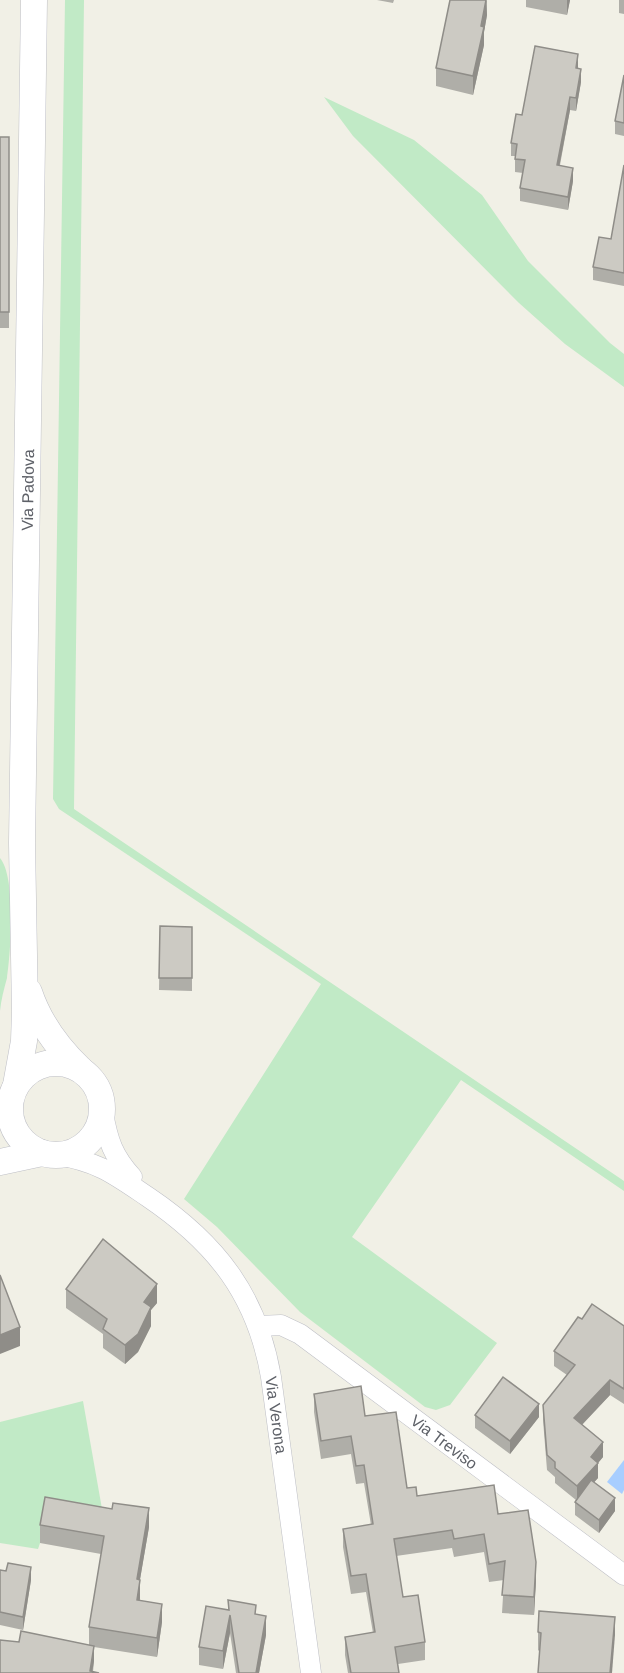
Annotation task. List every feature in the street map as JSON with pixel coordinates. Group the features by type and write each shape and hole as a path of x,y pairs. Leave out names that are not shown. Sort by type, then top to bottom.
{"street":[{"name":"Via Padova","path":"0,1135 13,1096 24,1041 22,843 34,0"},
{"name":"Via Padova","path":"25,980 46,1027 61,1050 80,1069"},
{"path":"0,1162 73,1152 95,1136 103,1113 98,1088 80,1069 68,1064 43,1064 32,1068 13,1096 14,1129 20,1138 50,1154"},
{"name":"Via Verona","path":"103,1113 107,1135 116,1159 152,1199"},
{"name":"Via Verona","path":"50,1154 83,1160 106,1168 152,1199 191,1230 215,1253 243,1293 259,1326 272,1377 311,1673"},
{"name":"Via Treviso","path":"259,1326 281,1325 300,1334 624,1575"}],"green space":[{"path":"65,0 84,0 74,809 624,1181 624,1191 461,1080 352,1237 497,1343 450,1405 436,1410 425,1407 300,1312 217,1227 184,1199 321,984 59,809 53,799"},
{"path":"324,97 414,140 482,195 528,261 610,343 624,354 624,387 565,344 519,303 353,136"},
{"path":"0,858 8,881 11,934 9,966 0,1011"},
{"path":"83,1401 105,1526 40,1543 38,1549 0,1543 0,1422"}],"water":[{"path":"624,1460 624,1490 622,1494 607,1482"}],"building":[{"path":"450,0 486,0 481,26 484,27 473,76 436,68"},
{"path":"535,46 578,54 576,68 581,69 576,98 570,97 557,165 573,168 568,197 520,188 525,160 515,159 517,144 511,143 516,114 522,115"},
{"path":"624,75 624,123 615,121"},
{"path":"0,137 9,137 9,312 0,312"},
{"path":"624,165 624,273 593,267 599,237 611,239"},
{"path":"160,926 192,927 192,978 159,978"},
{"path":"103,1239 157,1284 144,1302 151,1307 138,1334 125,1345 103,1329 107,1319 66,1289"},
{"path":"0,1275 20,1327 0,1335"},
{"path":"592,1304 624,1326 624,1389 610,1380 574,1418 603,1442 591,1457 598,1463 577,1486 555,1468 555,1462 547,1455 543,1405 575,1365 554,1351 578,1317 582,1319"},
{"path":"503,1377 539,1404 510,1441 475,1415"},
{"path":"361,1386 365,1416 396,1412 407,1488 416,1487 417,1496 494,1485 498,1514 528,1510 536,1562 534,1597 502,1595 505,1561 489,1564 484,1534 454,1539 452,1530 394,1539 403,1597 418,1595 425,1642 395,1647 399,1673 351,1673 345,1637 375,1632 366,1574 351,1576 343,1529 373,1524 364,1465 356,1466 351,1436 321,1441 314,1394"},
{"path":"591,1480 615,1498 599,1520 575,1502"},
{"path":"45,1497 112,1509 113,1503 149,1508 137,1579 140,1580 137,1600 162,1604 157,1638 89,1627 104,1536 40,1525"},
{"path":"8,1563 31,1567 23,1617 0,1612 0,1570 6,1571"},
{"path":"228,1600 256,1605 255,1614 266,1616 256,1673 239,1673 230,1615 223,1651 199,1647 206,1606 229,1610"},
{"path":"539,1611 615,1617 610,1673 538,1673 541,1633 538,1632"},
{"path":"21,1631 94,1646 90,1671 99,1673 0,1673 0,1640 19,1642"}]}
